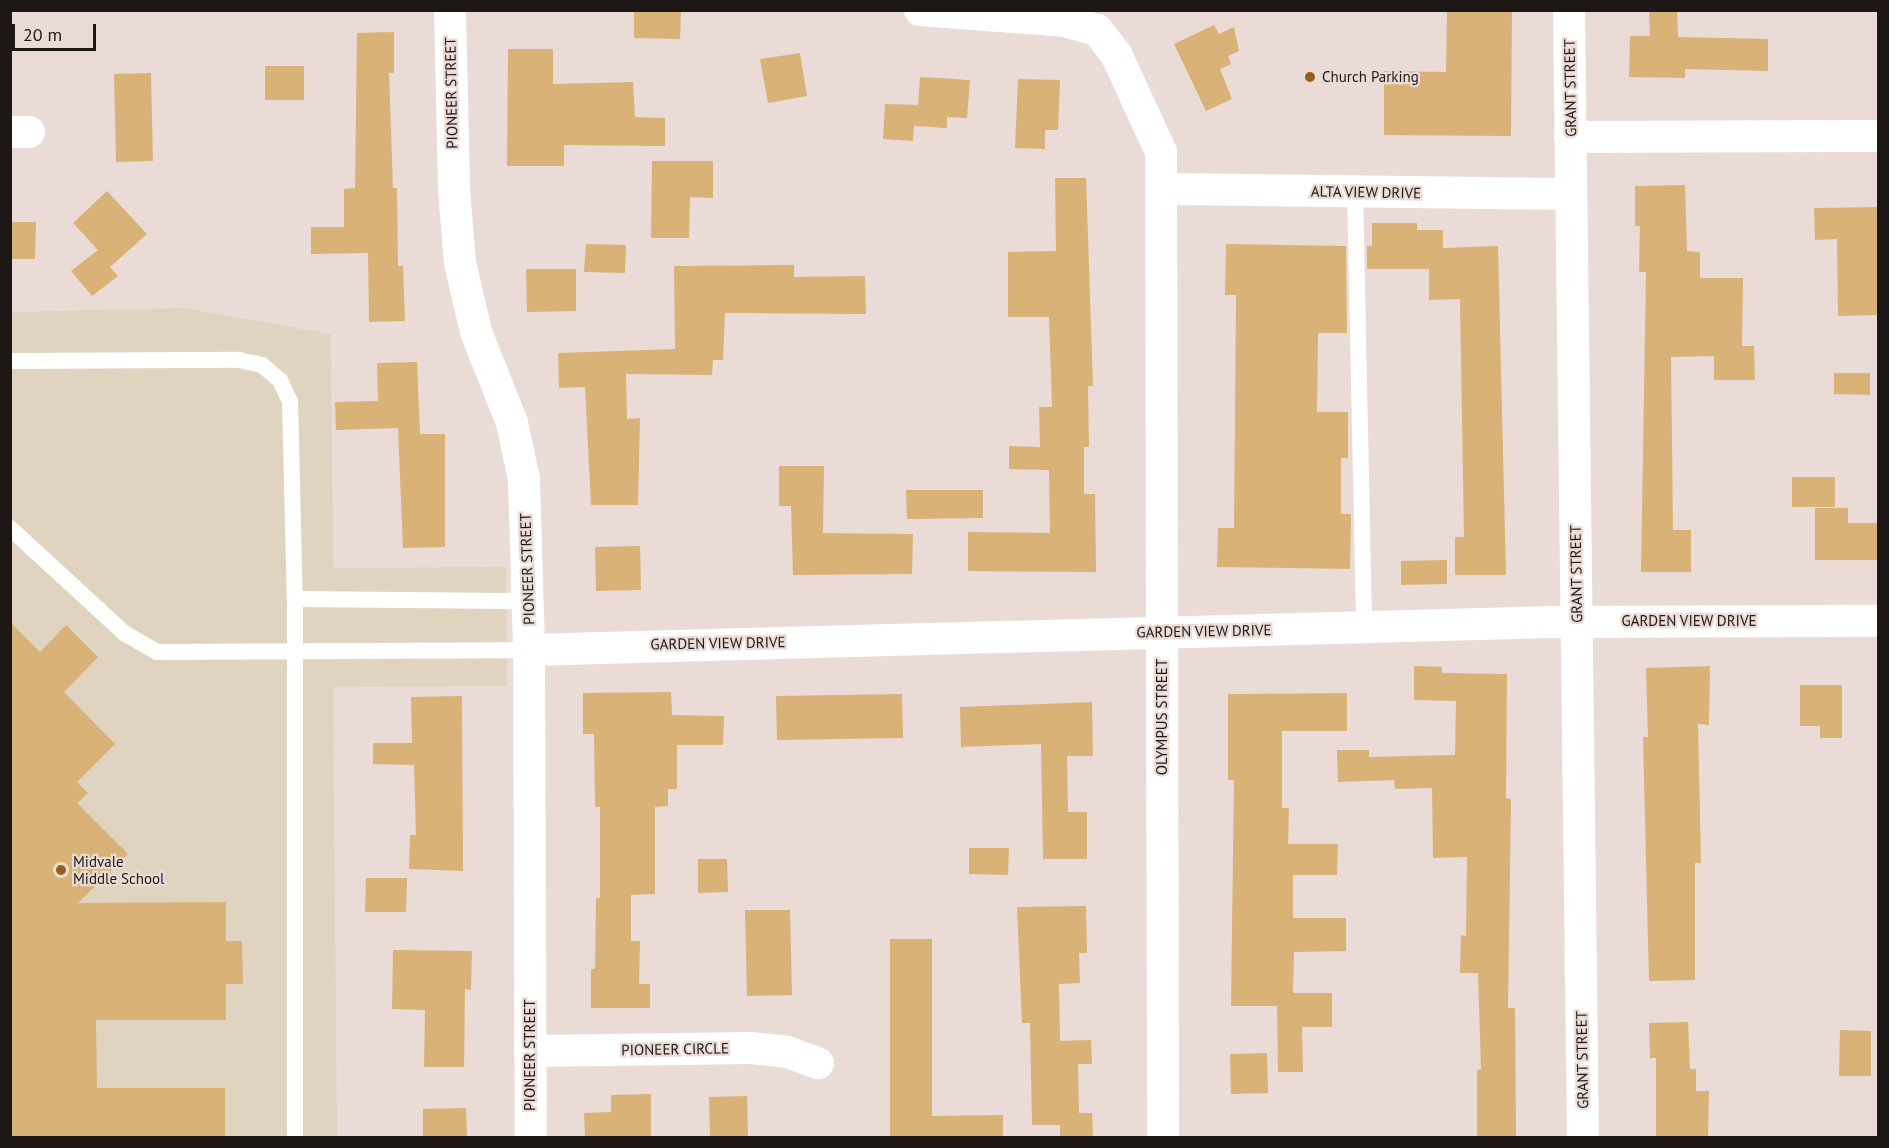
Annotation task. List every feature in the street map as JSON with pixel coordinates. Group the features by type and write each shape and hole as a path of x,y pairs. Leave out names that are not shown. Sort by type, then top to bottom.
{"street":[{"name":"PIONEER STREET","path":"450,10 454,190 460,263 476,332 512,423 524,479 529,650 531,1137"},
{"name":"OLYMPUS STREET","path":"920,10 1065,21 1097,30 1116,54 1154,131 1161,152 1163,1137"},
{"name":"GRANT STREET","path":"1569,10 1583,1137"},
{"path":"1570,137 1878,136"},
{"name":"ALTA VIEW DRIVE","path":"1161,189 1571,194"},
{"name":"GARDEN VIEW DRIVE","path":"529,650 1576,621 1878,621"},
{"name":"PIONEER CIRCLE","path":"530,1051 751,1048 787,1052 818,1063"}],"lane":[{"path":"1356,191 1364,627"},
{"path":"10,361 239,360 262,365 280,380 290,401 293,424 295,599 295,1137"},
{"path":"10,528 137,644 179,654 529,650"},
{"path":"295,599 528,601"}],"shaded area":[{"path":"184,308 331,334 333,568 506,567 507,686 333,687 337,1137 11,1137 10,312"}],"building":[{"path":"634,10 681,10 680,39 634,38"},
{"path":"1447,10 1512,10 1511,136 1384,135 1384,71 1446,72"},
{"path":"1649,10 1677,10 1678,37 1768,39 1768,71 1685,69 1685,78 1629,77 1630,36 1650,36"},
{"path":"1214,25 1219,34 1234,27 1239,51 1228,56 1231,64 1220,69 1232,99 1206,111 1174,44"},
{"path":"394,32 394,73 389,73 393,188 397,188 398,266 403,266 405,321 369,322 368,253 311,254 311,227 344,227 344,189 355,188 357,33"},
{"path":"508,49 553,49 553,84 633,82 635,117 665,118 665,146 564,145 564,166 507,166"},
{"path":"800,53 807,96 768,103 760,59"},
{"path":"265,66 304,66 304,100 265,100"},
{"path":"151,73 153,161 116,162 114,74"},
{"path":"920,77 970,80 967,118 947,117 947,128 914,126 913,141 883,139 885,104 918,105"},
{"path":"1018,79 1060,80 1058,130 1045,130 1045,149 1015,148"},
{"path":"652,161 713,161 713,198 690,197 689,238 651,238"},
{"path":"1055,178 1086,178 1093,386 1088,386 1089,447 1084,447 1084,494 1095,494 1096,572 968,571 968,532 1050,533 1049,470 1009,469 1009,446 1040,447 1039,407 1052,407 1049,317 1008,317 1008,252 1056,251"},
{"path":"1685,185 1687,251 1700,252 1700,278 1743,278 1742,346 1754,346 1755,380 1714,380 1714,356 1671,357 1673,530 1691,530 1691,572 1641,572 1646,272 1639,272 1640,226 1635,226 1635,186"},
{"path":"107,191 147,234 110,267 118,276 92,296 71,271 98,250 73,223"},
{"path":"1878,207 1878,315 1838,316 1837,239 1815,240 1814,208"},
{"path":"10,222 36,222 35,259 10,259"},
{"path":"1372,223 1417,223 1417,230 1443,230 1443,248 1498,246 1506,575 1455,575 1455,537 1464,537 1460,299 1429,300 1429,269 1367,269 1367,246 1372,246"},
{"path":"586,244 626,245 625,273 584,272"},
{"path":"1226,244 1346,246 1347,333 1318,333 1317,412 1348,412 1348,458 1341,458 1341,514 1351,514 1350,569 1217,567 1218,528 1234,528 1236,295 1225,295"},
{"path":"794,265 794,277 865,276 866,314 725,313 723,360 713,360 712,375 626,374 627,419 640,418 638,505 591,505 585,387 559,388 558,353 675,349 674,266"},
{"path":"526,269 576,269 576,311 527,312"},
{"path":"417,362 420,434 445,434 445,547 403,548 398,428 336,430 335,402 378,401 377,363"},
{"path":"1834,373 1870,373 1870,395 1834,394"},
{"path":"779,466 824,466 823,533 913,534 912,574 793,575 791,506 779,506"},
{"path":"1792,477 1835,477 1835,507 1792,507"},
{"path":"906,490 983,490 983,518 907,519"},
{"path":"1815,508 1848,508 1848,523 1877,523 1877,560 1815,560"},
{"path":"640,546 641,590 596,591 595,547"},
{"path":"1447,560 1447,584 1401,585 1401,561"},
{"name":"Midvale Middle School","path":"10,622 40,652 66,625 98,657 64,692 115,744 77,782 88,793 77,803 128,854 78,903 226,902 226,941 242,941 243,984 226,984 226,1020 96,1020 97,1088 225,1088 225,1137 10,1137"},
{"path":"1414,666 1442,667 1442,673 1507,674 1506,798 1511,799 1508,1008 1515,1008 1516,1137 1477,1137 1477,1070 1481,1069 1478,973 1460,973 1461,935 1466,936 1467,857 1433,858 1432,788 1395,789 1394,780 1338,782 1337,750 1369,750 1369,757 1455,755 1456,701 1414,700"},
{"path":"1710,666 1709,725 1698,724 1701,863 1695,863 1695,980 1649,981 1643,737 1648,737 1646,668"},
{"path":"1800,685 1842,685 1842,738 1820,738 1820,726 1800,726"},
{"path":"671,692 672,715 724,716 723,745 677,745 677,789 668,789 668,806 655,807 655,894 631,895 631,941 640,941 639,984 650,984 650,1008 591,1008 591,969 595,969 596,898 600,898 600,807 595,807 594,734 583,734 583,693"},
{"path":"1347,693 1347,731 1282,731 1282,808 1289,808 1288,844 1338,844 1337,875 1293,875 1293,918 1346,918 1346,951 1294,952 1293,993 1332,993 1332,1027 1302,1027 1303,1072 1278,1072 1277,1006 1231,1006 1234,780 1228,780 1228,694"},
{"path":"902,694 903,738 777,740 776,696"},
{"path":"462,696 463,871 409,869 410,835 416,835 414,765 373,764 373,743 412,743 411,697"},
{"path":"1092,702 1093,756 1067,756 1068,812 1087,812 1087,859 1043,859 1041,744 961,747 960,707"},
{"path":"969,848 1009,848 1008,875 969,874"},
{"path":"698,859 727,859 728,892 698,893"},
{"path":"366,878 407,878 406,912 365,912"},
{"path":"1086,906 1087,953 1079,953 1080,983 1059,984 1060,1041 1091,1040 1092,1064 1078,1064 1079,1113 1092,1113 1093,1136 1060,1137 1060,1125 1032,1125 1030,1023 1022,1023 1017,907"},
{"path":"745,910 790,910 792,995 747,996"},
{"path":"890,939 932,939 932,1116 1003,1115 1003,1137 890,1137"},
{"path":"393,950 472,951 471,990 465,989 464,1067 424,1067 425,1010 392,1009"},
{"path":"1688,1022 1690,1069 1696,1069 1696,1091 1709,1091 1708,1137 1656,1137 1656,1058 1650,1058 1649,1023"},
{"path":"1840,1030 1871,1031 1871,1076 1839,1076"},
{"path":"1267,1053 1268,1093 1231,1094 1230,1054"},
{"path":"651,1094 651,1137 585,1137 584,1113 611,1112 611,1095"},
{"path":"747,1096 748,1137 710,1137 709,1097"},
{"path":"466,1108 467,1137 423,1137 423,1109"}],"place":[{"name":"Church Parking","path":"1310,77"},
{"name":"Midvale Middle School","path":"61,870"}]}
